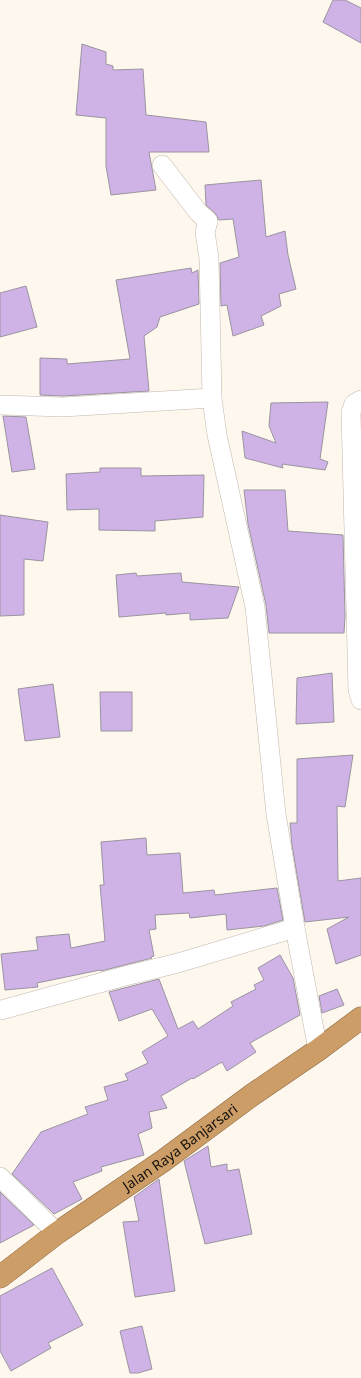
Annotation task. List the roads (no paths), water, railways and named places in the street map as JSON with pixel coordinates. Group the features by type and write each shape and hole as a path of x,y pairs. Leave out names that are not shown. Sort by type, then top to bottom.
{"highway":[{"name":"Jalan Raya Banjarsari","path":"0,1277 57,1233 163,1161 252,1095 318,1050 361,1018"}],"street":[{"path":"162,166 198,212 208,221 205,232 209,258 212,398 217,435 255,607 274,797 295,928 318,1050"},
{"path":"0,405 64,407 212,398"},
{"path":"361,400 354,404 351,412 358,690 361,700"},
{"path":"0,1010 178,963 295,928"},
{"path":"0,1177 57,1233"}]}
